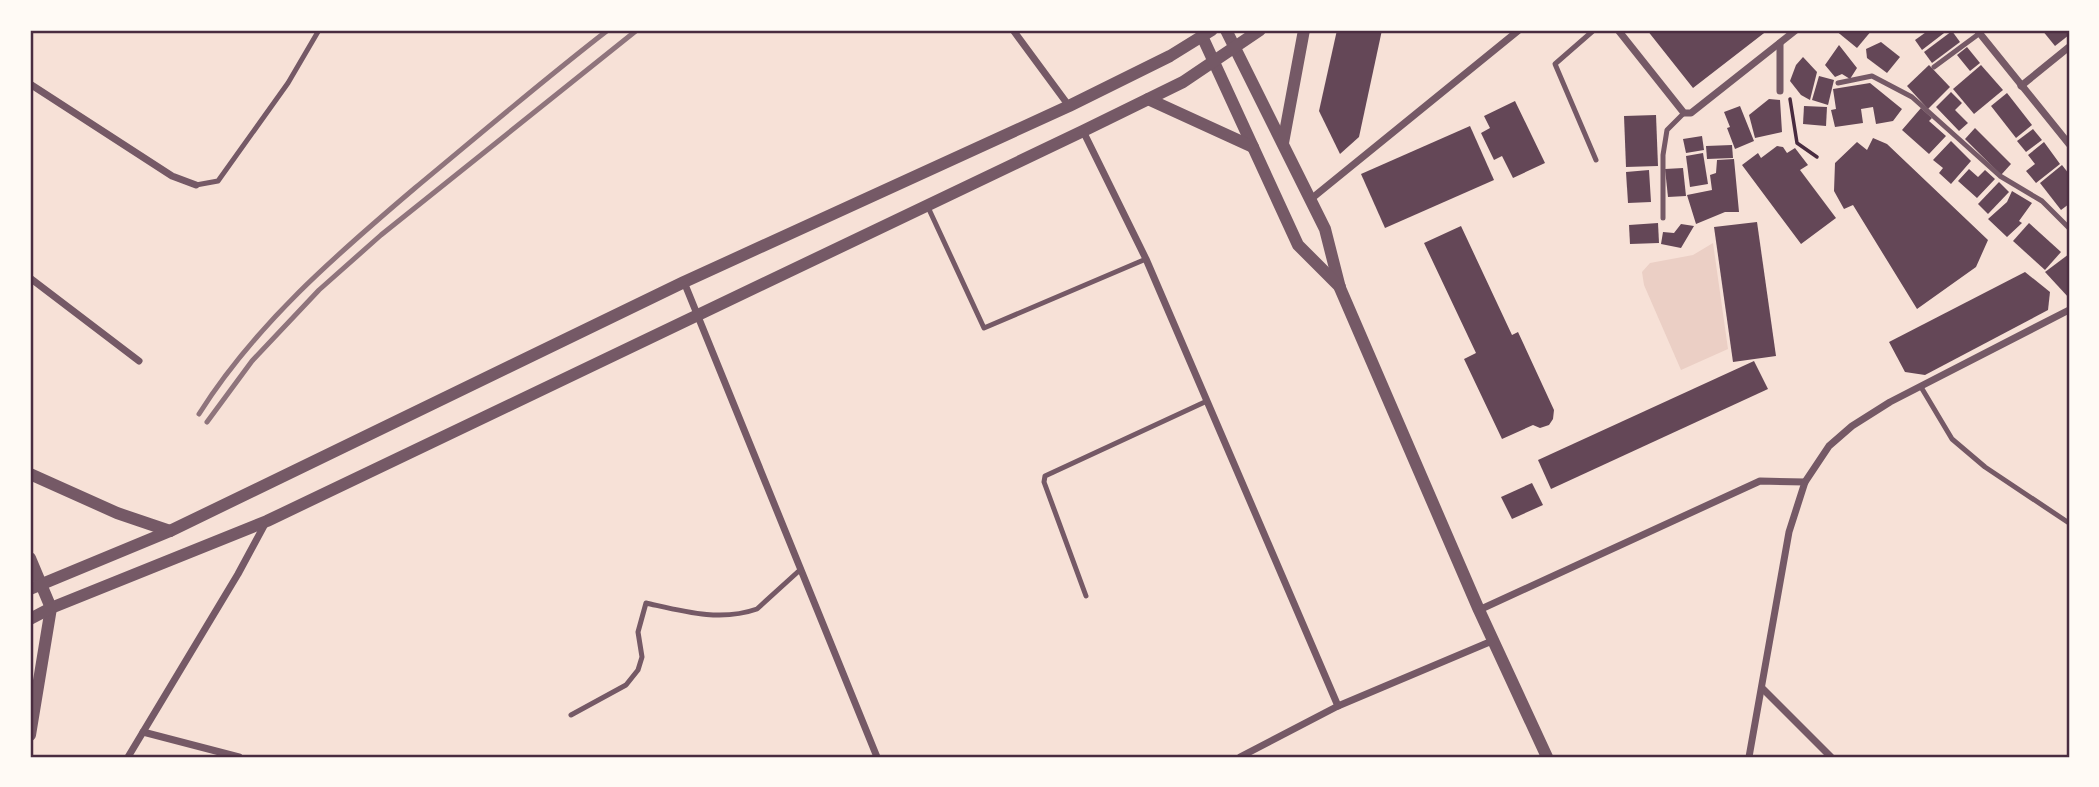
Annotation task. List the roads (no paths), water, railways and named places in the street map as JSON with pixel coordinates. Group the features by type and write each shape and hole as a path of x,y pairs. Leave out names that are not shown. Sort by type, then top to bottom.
{"street":[{"path":"1013,30 1069,106"},
{"path":"1226,30 1325,229 1340,288 1492,641 1547,757"},
{"path":"30,619 51,608 267,521 1083,131 1183,82 1260,30"},
{"path":"1283,144 1304,30"},
{"path":"1311,199 1519,30"},
{"path":"1618,30 1684,113 1691,113 1797,30"},
{"path":"1978,32 2069,144"},
{"path":"35,587 170,531 684,282 1069,106 1170,56 1207,33 1213,61 1298,245 1340,288"},
{"path":"1780,43 1780,91"},
{"path":"2021,86 2069,47"},
{"path":"30,84 172,176 196,185"},
{"path":"1148,99 1253,147"},
{"path":"1083,131 1146,259 1338,706"},
{"path":"30,278 139,361"},
{"path":"684,282 877,757"},
{"path":"1749,757 1789,532 1805,482 1829,446 1852,426 1890,402 2069,310"},
{"path":"30,474 117,513 170,531"},
{"path":"1479,610 1760,481 1805,482"},
{"path":"128,757 267,521"},
{"path":"30,558 35,587 51,608 30,736"},
{"path":"1240,757 1338,706 1492,641"},
{"path":"1762,688 1831,757"},
{"path":"143,732 239,757"}],"lane":[{"path":"196,185 218,181 288,83 319,30"},
{"path":"1594,30 1555,64 1596,160"},
{"path":"1934,67 1978,32"},
{"path":"1838,83 1872,76 1912,97 2000,176 2042,201 2069,228"},
{"path":"1663,218 1663,155 1667,130 1684,113"},
{"path":"927,205 984,328 1146,259"},
{"path":"1921,387 1952,439 1985,467 2069,523"},
{"path":"1086,596 1044,482 1045,476 1208,401"},
{"path":"570,715 626,685 638,670 642,657 638,632 646,603 694,614 734,615 749,612 757,609 801,569"}],"railway":[{"path":"199,414 245,351 327,265 415,188 608,30"},
{"path":"207,422 252,361 319,290 381,235 637,30"}]}
